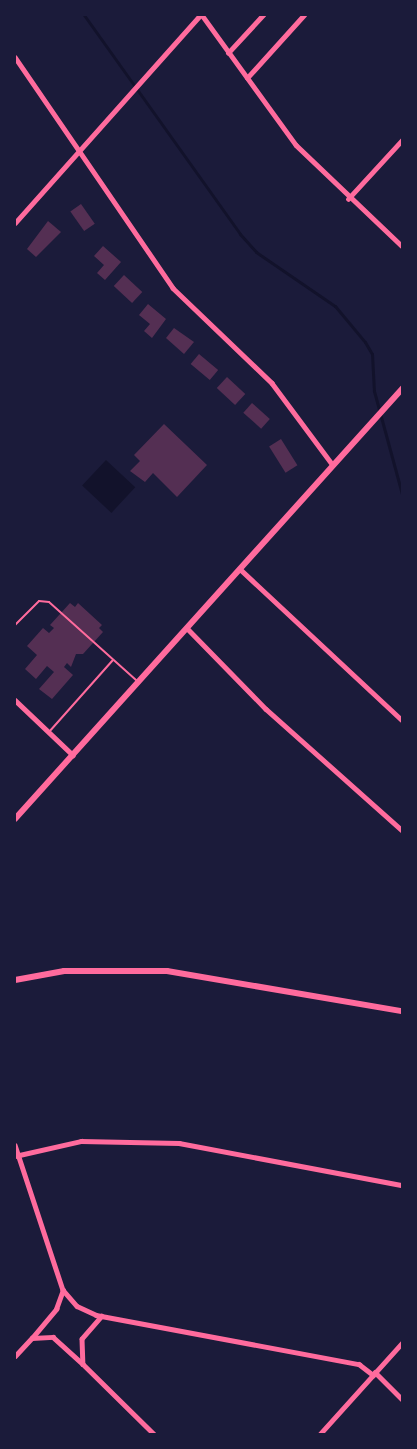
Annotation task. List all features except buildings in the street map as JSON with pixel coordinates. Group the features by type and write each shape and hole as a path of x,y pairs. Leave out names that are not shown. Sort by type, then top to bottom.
{"main road":[{"path":"15,980 64,971 167,970 402,1010"}],"street":[{"path":"15,223 201,15 296,145 348,199 402,246"},
{"path":"228,53 263,15"},
{"path":"247,78 304,15"},
{"path":"15,57 78,152 173,288 272,383 333,466"},
{"path":"348,199 402,140"},
{"path":"15,820 401,390"},
{"path":"240,569 402,720"},
{"path":"186,628 266,709 402,830"},
{"path":"15,700 73,755"},
{"path":"16,1155 80,1141 179,1143 402,1185"},
{"path":"15,1145 16,1155 63,1290 77,1306 102,1316 352,1362 374,1374 402,1399"},
{"path":"15,1356 56,1309 63,1290"},
{"path":"83,1364 82,1340 102,1316"},
{"path":"32,1338 54,1337 154,1434"},
{"path":"320,1434 402,1343"}],"lane":[{"path":"15,625 40,601 49,602 138,682"},
{"path":"49,732 113,660"}],"shaded area":[{"path":"106,460 135,487 111,513 82,486"}],"waterway":[{"path":"84,15 240,234 256,252 335,306 365,342 372,354 374,391 402,494"}]}
